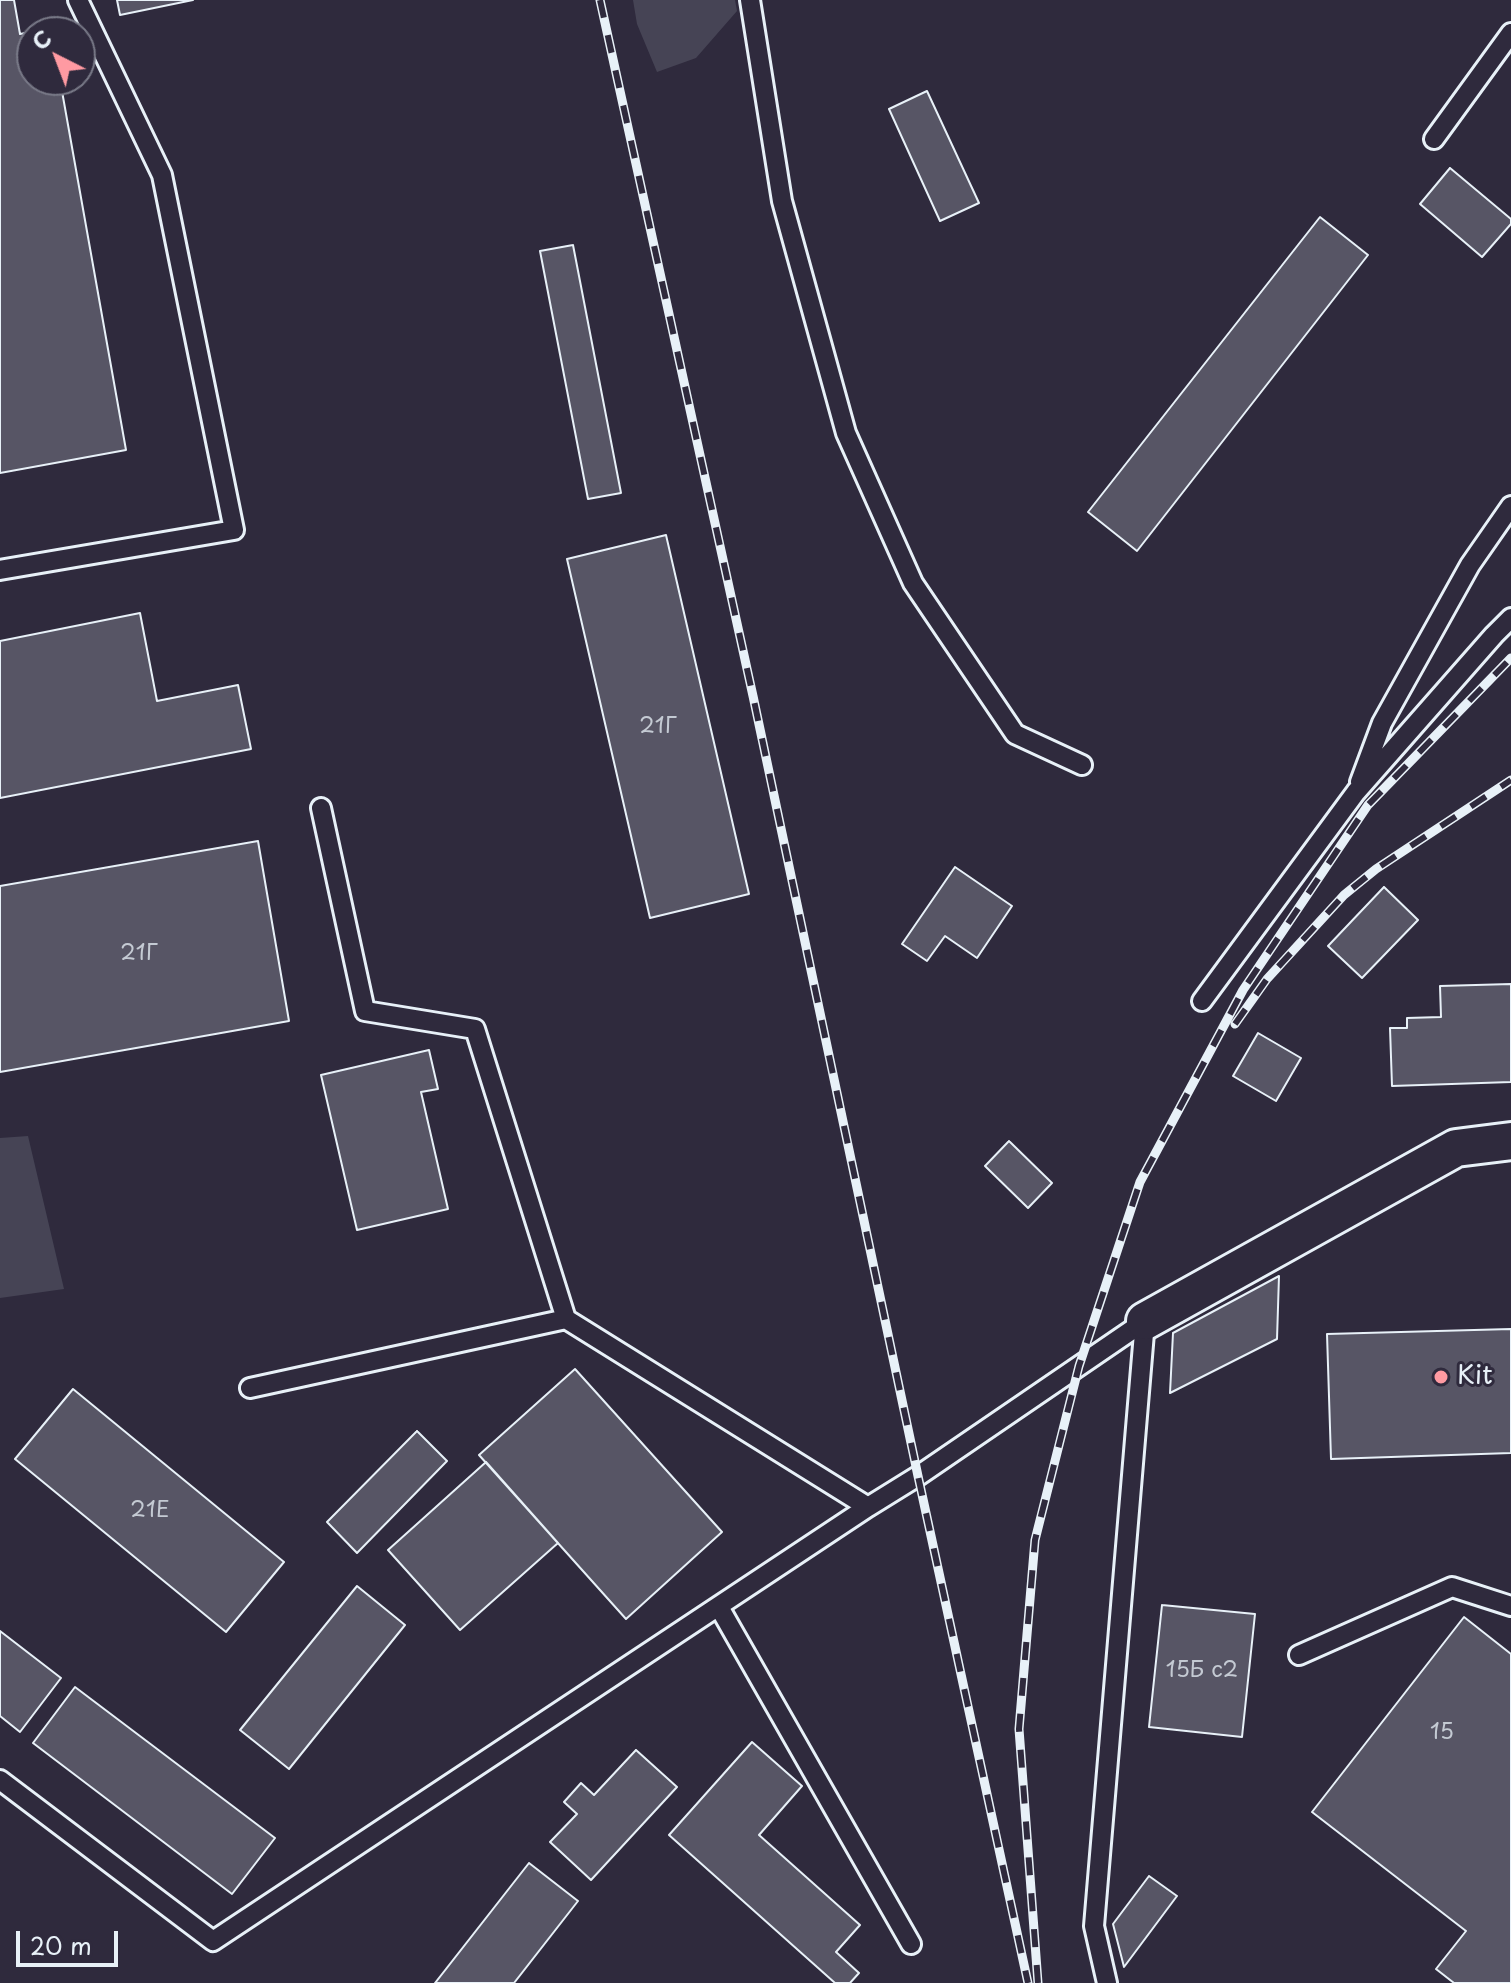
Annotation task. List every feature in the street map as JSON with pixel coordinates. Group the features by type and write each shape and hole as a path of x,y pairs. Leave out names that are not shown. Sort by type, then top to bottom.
{"street":[{"path":"1145,1321 1456,1148 1511,1141"}],"lane":[{"path":"0,570 234,530 162,175 78,0"},
{"path":"750,0 782,201 846,433 913,583 1015,734 1082,765"},
{"path":"1434,139 1511,33"},
{"path":"1356,792 1382,723 1470,565 1511,506"},
{"path":"1202,1001 1356,792 1511,618"},
{"path":"321,808 365,1011 475,1029 566,1319 868,1507"},
{"path":"250,1388 566,1319"},
{"path":"0,1780 213,1941 918,1476 1145,1321"},
{"path":"1107,1983 1094,1926 1145,1321"},
{"path":"1299,1655 1452,1587 1511,1606"},
{"path":"719,1607 911,1944"}],"shaded area":[{"path":"633,0 735,0 737,11 696,58 657,72 637,24"},
{"path":"28,1136 64,1289 0,1298 0,1138"}],"building":[{"path":"0,0 14,0 17,16 16,96 63,96 126,450 0,473"},
{"path":"117,0 193,0 120,15"},
{"path":"927,91 979,203 940,221 889,109"},
{"path":"1450,168 1511,219 1511,224 1482,257 1420,204"},
{"path":"1320,217 1368,255 1137,551 1088,512"},
{"path":"573,245 621,493 588,499 540,251"},
{"path":"666,535 749,894 650,918 567,559"},
{"path":"140,613 157,701 238,685 251,749 0,798 0,641"},
{"path":"258,841 289,1021 0,1072 0,886"},
{"path":"955,867 1012,906 977,958 945,936 927,961 902,944"},
{"path":"1384,887 1418,920 1362,978 1328,946"},
{"path":"1511,984 1511,1082 1392,1086 1390,1028 1407,1028 1407,1018 1441,1017 1440,986"},
{"path":"1258,1033 1301,1058 1276,1101 1233,1076"},
{"path":"429,1050 438,1089 421,1092 448,1209 357,1230 321,1075"},
{"path":"1009,1141 1052,1183 1028,1208 985,1166"},
{"path":"1279,1276 1277,1339 1170,1393 1173,1333"},
{"path":"1511,1329 1511,1453 1331,1459 1327,1334"},
{"path":"575,1369 722,1532 626,1619 479,1455"},
{"path":"73,1389 284,1562 226,1632 15,1459"},
{"path":"417,1431 447,1461 357,1553 327,1522"},
{"path":"486,1462 558,1543 460,1630 388,1550"},
{"path":"357,1586 405,1625 289,1769 240,1730"},
{"path":"1162,1605 1255,1614 1242,1737 1149,1727"},
{"path":"1464,1617 1511,1654 1511,1983 1454,1983 1436,1969 1466,1931 1312,1812"},
{"path":"0,1631 61,1678 20,1732 0,1716"},
{"path":"75,1687 275,1838 232,1894 33,1743"},
{"path":"752,1742 802,1786 759,1835 860,1925 836,1952 859,1973 850,1983 835,1983 669,1835"},
{"path":"636,1750 677,1787 591,1880 550,1842 577,1814 564,1802 581,1783 594,1795"},
{"path":"529,1863 578,1901 514,1983 435,1983"},
{"path":"1149,1876 1177,1896 1124,1967 1113,1924"}],"railway":[{"path":"600,0 753,696 1028,1983"},
{"path":"1038,1983 1019,1729 1035,1540 1079,1366 1140,1182 1243,990 1368,805 1511,658"},
{"path":"1235,1024 1267,979 1344,895 1376,869 1511,780"}],"place":[{"name":"Kit","path":"1441,1377"}]}
